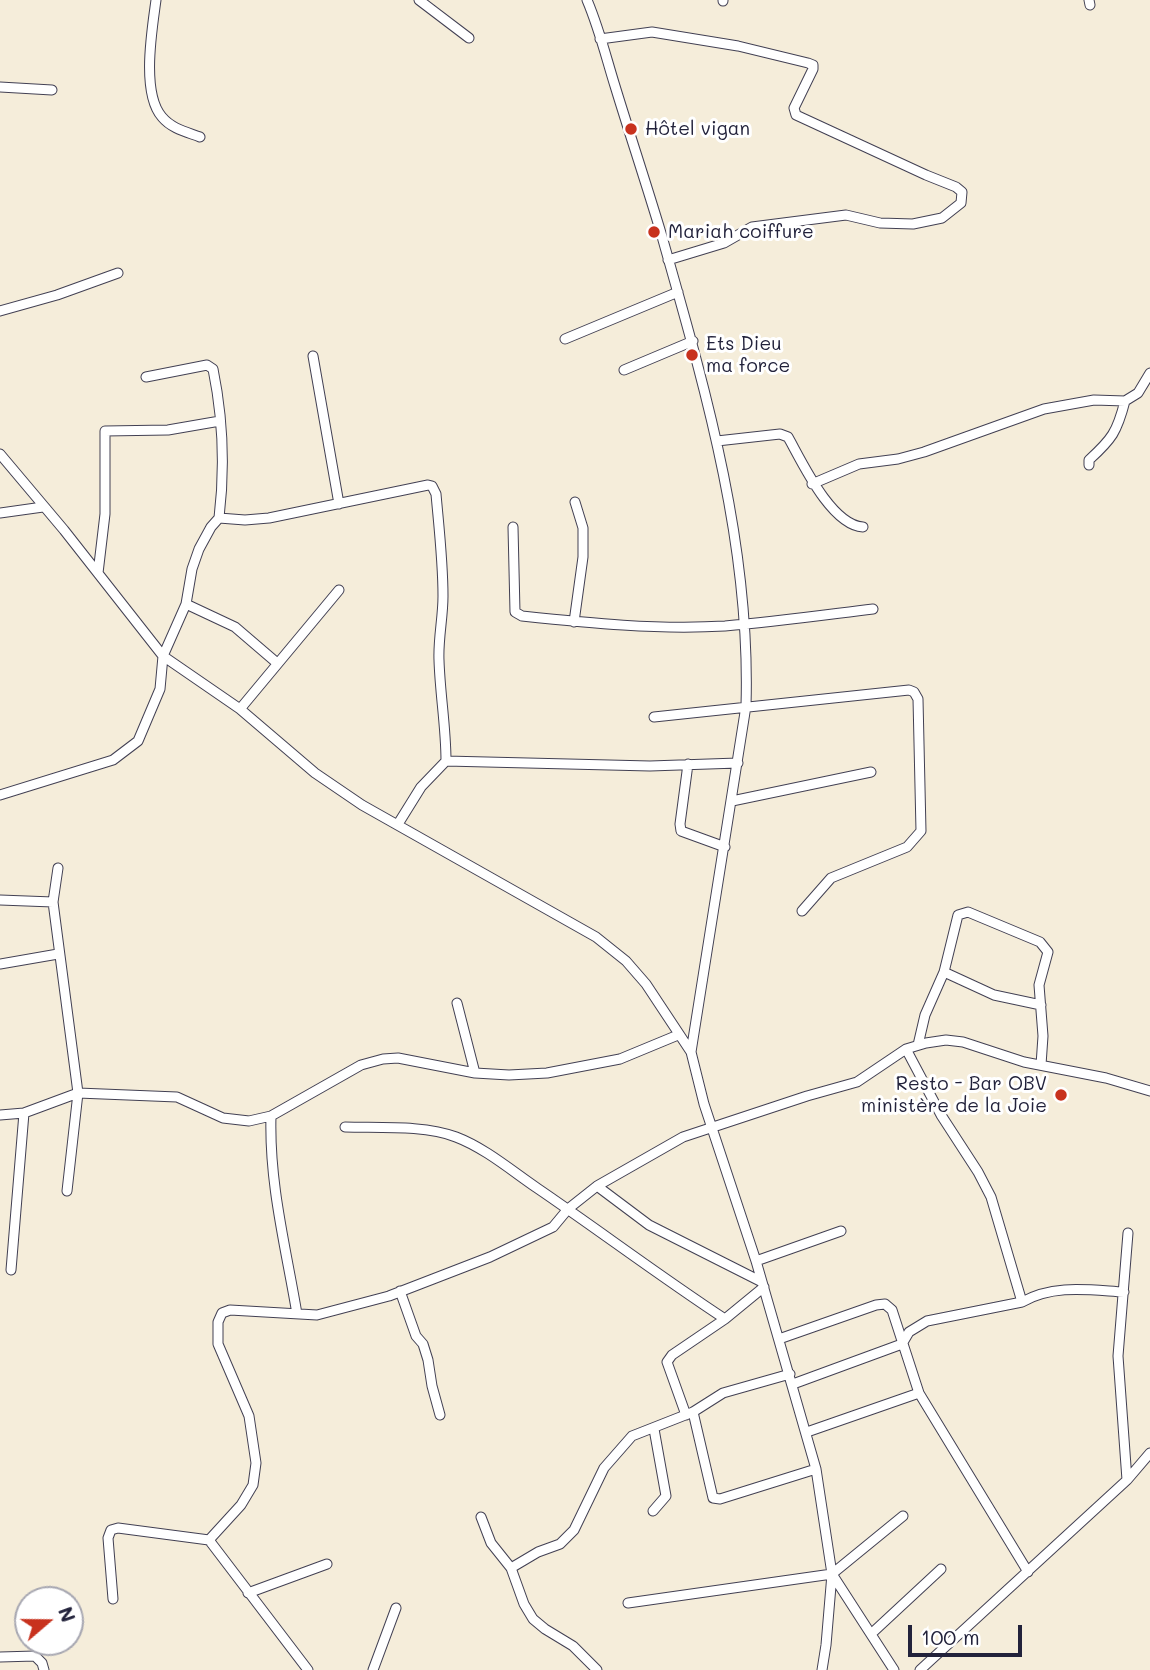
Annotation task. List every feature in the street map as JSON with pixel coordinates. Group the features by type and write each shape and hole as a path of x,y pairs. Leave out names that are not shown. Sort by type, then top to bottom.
{"street":[{"path":"156,0 151,39 152,100 169,124 200,137"},
{"path":"419,0 469,38"},
{"path":"587,0 640,160 693,341 718,442 733,518 745,624 746,706 691,1052"},
{"path":"600,39 652,32 738,46 813,65 794,108 796,115 962,192 961,203 933,222 913,225 880,223 846,215 752,227 724,243 668,260"},
{"path":"0,87 52,90"},
{"path":"0,311 57,295 118,273"},
{"path":"565,339 678,292"},
{"path":"624,370 693,341"},
{"path":"313,356 339,504"},
{"path":"0,795 113,760 124,754 138,741 160,689 163,656 186,604 192,569 199,549 219,518 224,478 219,398 213,369 207,365 146,377"},
{"path":"813,484 859,464 924,452 1044,409 1094,400 1125,401 1138,394 1150,373"},
{"path":"1089,465 1089,460 1105,446 1112,435 1125,401"},
{"path":"98,573 105,514 105,431 168,430 220,421"},
{"path":"718,442 780,434 788,437 813,484 847,522 855,527 863,527"},
{"path":"0,454 163,656 240,709 315,773 362,805 596,937 626,961 646,984 691,1052 807,1432 816,1469 832,1574 822,1670"},
{"path":"219,518 269,518 432,486 436,494 442,560 443,598 439,655 440,691 446,725 446,761 421,787 398,824"},
{"path":"574,622 583,557 583,528 575,502"},
{"path":"0,513 43,507"},
{"path":"513,527 515,612 522,616 574,622 683,627 745,624 873,609"},
{"path":"240,709 339,590"},
{"path":"186,604 235,627 277,663"},
{"path":"654,717 909,690 914,692 918,699 921,831 907,848 831,878 802,911"},
{"path":"446,761 650,766 738,763"},
{"path":"688,764 681,831 725,847"},
{"path":"732,801 871,772"},
{"path":"58,868 53,902 78,1093 67,1191"},
{"path":"0,900 53,902"},
{"path":"918,1045 925,1015 944,972 958,915 968,912 1045,946 1048,952 1039,985 1043,1036 1041,1065"},
{"path":"0,962 58,954"},
{"path":"944,972 994,995 1041,1005"},
{"path":"457,1003 475,1073"},
{"path":"0,1115 24,1113 78,1093 177,1097 223,1118 237,1121 271,1116 361,1065 383,1059 398,1058 475,1073 509,1075 582,1068 620,1059 678,1034"},
{"path":"209,1539 247,1495 253,1485 256,1463 249,1416 218,1344 219,1317 230,1310 317,1315 368,1302 490,1257 553,1227 568,1209 597,1186 672,1143 712,1127 857,1082 906,1049 918,1045 955,1040 1041,1065 1106,1078 1150,1091"},
{"path":"906,1049 941,1115 978,1172 990,1197 1022,1302"},
{"path":"11,1270 24,1113"},
{"path":"271,1116 270,1152 274,1194 284,1235 297,1314"},
{"path":"345,1127 437,1131 458,1138 481,1150 725,1319"},
{"path":"597,1186 649,1225 763,1285"},
{"path":"756,1261 841,1231"},
{"path":"1127,1480 1118,1356 1128,1233"},
{"path":"763,1285 725,1319 672,1355 667,1362 690,1414 713,1497 720,1499 816,1469"},
{"path":"793,1384 902,1344 909,1332 927,1321 1022,1302 1036,1294 1058,1289 1124,1292"},
{"path":"400,1291 416,1336 423,1344 440,1415"},
{"path":"779,1339 885,1304 892,1310 919,1393 1028,1573"},
{"path":"511,1568 538,1552 560,1544 574,1530 604,1468 632,1436 690,1414 723,1393 790,1374"},
{"path":"807,1432 919,1393"},
{"path":"653,1511 666,1496 654,1429"},
{"path":"920,1670 1148,1461"},
{"path":"628,1603 832,1574 903,1516"},
{"path":"481,1517 491,1543 511,1568 524,1604 533,1619 573,1646 597,1670"},
{"path":"113,1599 108,1538 111,1530 118,1528 209,1539 307,1670"},
{"path":"248,1593 327,1564"},
{"path":"871,1634 940,1569"},
{"path":"832,1574 894,1670"},
{"path":"373,1670 396,1608"},
{"path":"0,1657 35,1656 44,1670"}],"place":[{"name":"Hôtel vigan","path":"631,129"},
{"name":"Mariah coiffure","path":"654,232"},
{"name":"Ets Dieu ma force","path":"692,355"},
{"name":"Resto - Bar OBV ministère de la Joie","path":"1061,1095"}]}
